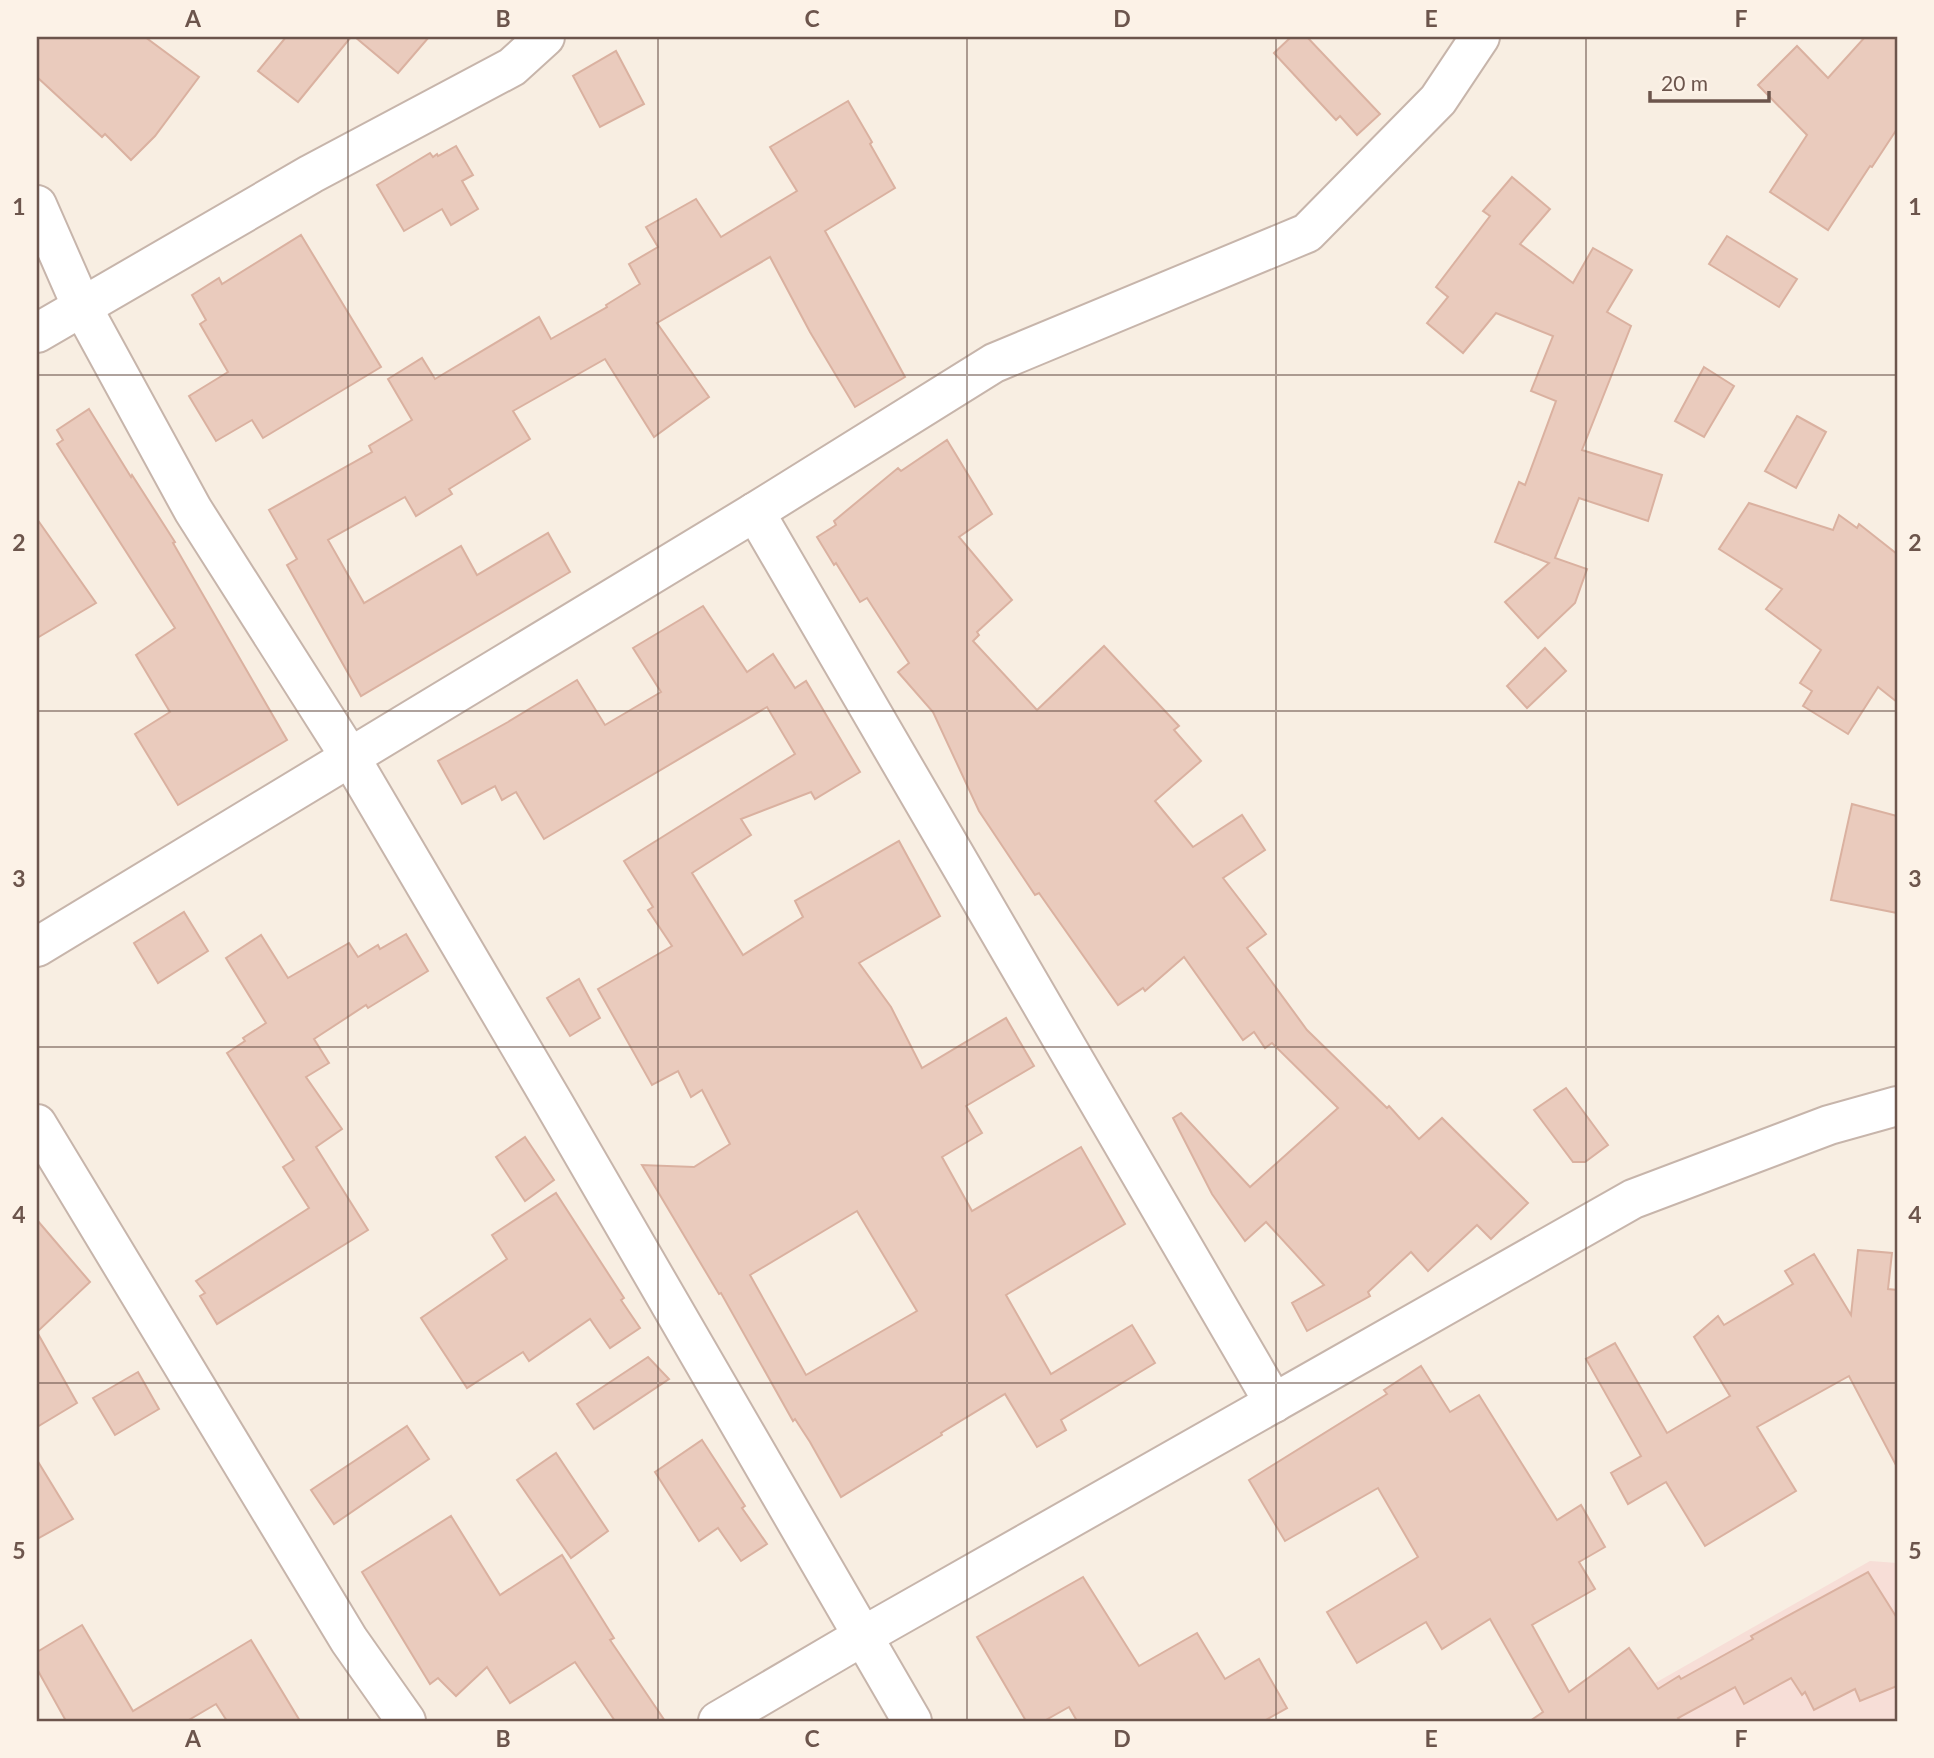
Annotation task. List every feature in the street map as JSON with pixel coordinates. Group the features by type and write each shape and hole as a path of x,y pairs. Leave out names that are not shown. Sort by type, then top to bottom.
{"street":[{"path":"37,333 81,305 311,174 512,67 545,37"},
{"path":"37,947 755,512 994,363 1307,233 1437,100 1480,37"},
{"path":"37,205 81,305 193,510 350,757 912,1721"},
{"path":"755,512 1274,1403"},
{"path":"718,1721 1633,1199 1829,1125 1897,1106"},
{"path":"37,1124 349,1640 406,1721"}],"shaded area":[{"path":"1870,1561 1897,1563 1897,1721 1551,1721 1601,1700 1634,1695"}],"building":[{"path":"37,37 145,37 199,77 155,136 131,160 105,134 102,137 37,77"},
{"path":"286,37 351,37 298,102 258,71"},
{"path":"355,37 429,37 398,73"},
{"path":"1291,37 1307,37 1380,114 1357,135 1340,116 1336,120 1274,53"},
{"path":"1865,37 1897,37 1897,129 1828,230 1770,192 1807,135 1758,85 1797,46 1828,78"},
{"path":"616,51 644,104 600,127 573,76"},
{"path":"848,101 895,188 825,231 905,377 855,407 810,332 770,257 657,323 709,397 654,437 605,359 513,411 530,439 449,489 452,494 416,516 405,497 328,540 364,603 461,546 477,575 548,533 570,572 361,696 287,565 297,559 269,510 372,452 369,446 412,420 388,379 422,358 435,379 539,317 551,339 607,307 606,305 640,284 629,264 658,247 646,227 696,199 721,237 797,191 770,147"},
{"path":"456,146 473,175 462,181 478,209 451,225 442,209 404,231 377,185 430,153 433,157 437,154 438,156"},
{"path":"1512,177 1550,209 1520,244 1573,283 1593,248 1632,270 1607,312 1631,326 1582,450 1662,475 1648,521 1579,498 1555,558 1587,569 1575,603 1538,638 1505,602 1549,563 1495,542 1519,482 1525,485 1556,401 1531,391 1553,336 1496,313 1463,353 1427,323 1448,297 1436,287 1490,216 1483,211"},
{"path":"301,235 381,367 263,438 252,420 216,441 189,396 228,372 200,324 206,320 192,295 219,278 222,284"},
{"path":"1727,236 1797,279 1779,307 1709,264"},
{"path":"1704,367 1734,386 1704,437 1675,421"},
{"path":"89,409 175,542 173,543 287,740 178,805 135,734 170,712 136,655 175,628 57,444 63,440 57,430"},
{"path":"1797,416 1826,432 1796,488 1765,471"},
{"path":"947,440 992,514 959,537 1012,600 977,632 979,635 973,641 1037,710 1104,646 1179,726 1174,730 1201,761 1155,801 1193,847 1242,815 1265,850 1223,878 1266,934 1247,948 1307,1030 1387,1108 1389,1106 1419,1139 1442,1118 1528,1203 1491,1239 1477,1225 1428,1271 1411,1252 1368,1292 1370,1296 1307,1331 1292,1303 1324,1285 1266,1222 1245,1241 1212,1194 1173,1118 1181,1113 1250,1187 1338,1108 1272,1043 1265,1048 1254,1032 1243,1040 1184,957 1145,991 1143,988 1118,1005 1039,893 1035,895 979,811 933,712 898,672 909,663 867,598 860,602 817,537 836,525 834,521 898,468 901,471"},
{"path":"1749,503 1833,530 1839,515 1857,528 1859,524 1897,554 1897,702 1878,687 1848,734 1803,706 1812,691 1800,683 1821,650 1766,609 1782,589 1719,549"},
{"path":"37,519 96,603 37,638"},
{"path":"703,606 747,672 773,654 795,688 806,681 860,772 815,799 811,792 741,819 751,835 692,873 743,955 803,917 795,901 899,841 940,916 859,963 891,1007 922,1068 1006,1018 1034,1066 966,1106 982,1133 942,1157 972,1211 1081,1147 1125,1224 1006,1295 1051,1374 1132,1325 1155,1363 1061,1420 1066,1430 1037,1447 1005,1394 841,1497 642,1165 694,1167 730,1144 702,1090 691,1097 678,1071 652,1085 598,989 672,946 648,910 653,907 624,861 795,754 767,707 544,839 516,792 502,800 495,786 462,804 438,761 577,680 605,725 661,692 633,648","holes":["857,1211 917,1311 806,1375 750,1275"]},
{"path":"1545,648 1566,671 1527,708 1507,686"},
{"path":"1852,804 1897,816 1897,913 1831,900"},
{"path":"184,912 208,951 158,983 134,943"},
{"path":"406,934 428,971 368,1008 366,1005 314,1039 329,1063 306,1077 342,1129 316,1147 368,1230 217,1324 200,1296 205,1293 196,1281 309,1208 283,1167 294,1160 227,1053 245,1041 243,1038 266,1023 226,958 261,935 288,978 349,943 358,957 378,945 380,949"},
{"path":"579,979 600,1018 570,1036 547,998"},
{"path":"1566,1088 1608,1145 1585,1162 1573,1162 1534,1110"},
{"path":"525,1137 554,1180 525,1201 496,1157"},
{"path":"556,1193 624,1298 621,1300 640,1328 610,1348 590,1319 529,1361 523,1352 467,1388 421,1318 507,1259 492,1235"},
{"path":"37,1220 90,1282 37,1332"},
{"path":"1858,1250 1892,1253 1888,1289 1897,1290 1897,1467 1849,1376 1757,1427 1796,1491 1705,1546 1666,1482 1628,1504 1611,1473 1641,1456 1586,1359 1615,1343 1667,1433 1730,1396 1694,1337 1718,1316 1724,1325 1793,1284 1785,1271 1814,1254 1851,1315"},
{"path":"37,1332 77,1403 37,1427"},
{"path":"648,1357 669,1379 594,1429 577,1404"},
{"path":"1421,1366 1450,1412 1479,1395 1557,1520 1581,1505 1605,1547 1579,1562 1595,1589 1532,1625 1569,1692 1629,1648 1658,1689 1753,1639 1751,1636 1868,1572 1897,1618 1897,1686 1860,1701 1855,1689 1814,1710 1805,1692 1802,1695 1791,1678 1744,1704 1735,1687 1678,1718 1680,1721 1530,1721 1543,1712 1490,1619 1442,1649 1426,1622 1357,1663 1327,1612 1418,1557 1378,1488 1285,1541 1249,1480 1387,1394 1384,1390"},
{"path":"138,1372 159,1409 115,1435 93,1398"},
{"path":"407,1426 429,1459 334,1524 311,1490"},
{"path":"702,1440 745,1506 742,1508 767,1544 741,1561 718,1528 699,1541 655,1472"},
{"path":"556,1453 608,1531 571,1558 517,1480"},
{"path":"37,1460 73,1519 37,1539"},
{"path":"451,1516 500,1595 562,1555 614,1638 610,1640 665,1721 615,1721 575,1662 510,1703 487,1667 456,1696 438,1678 430,1684 362,1572"},
{"path":"1083,1577 1139,1666 1197,1633 1225,1679 1259,1659 1287,1708 1264,1721 1077,1721 1069,1707 1044,1721 1026,1721 977,1637"},
{"path":"82,1625 133,1711 251,1640 300,1721 227,1721 216,1704 187,1721 66,1721 37,1669 37,1652"}]}
